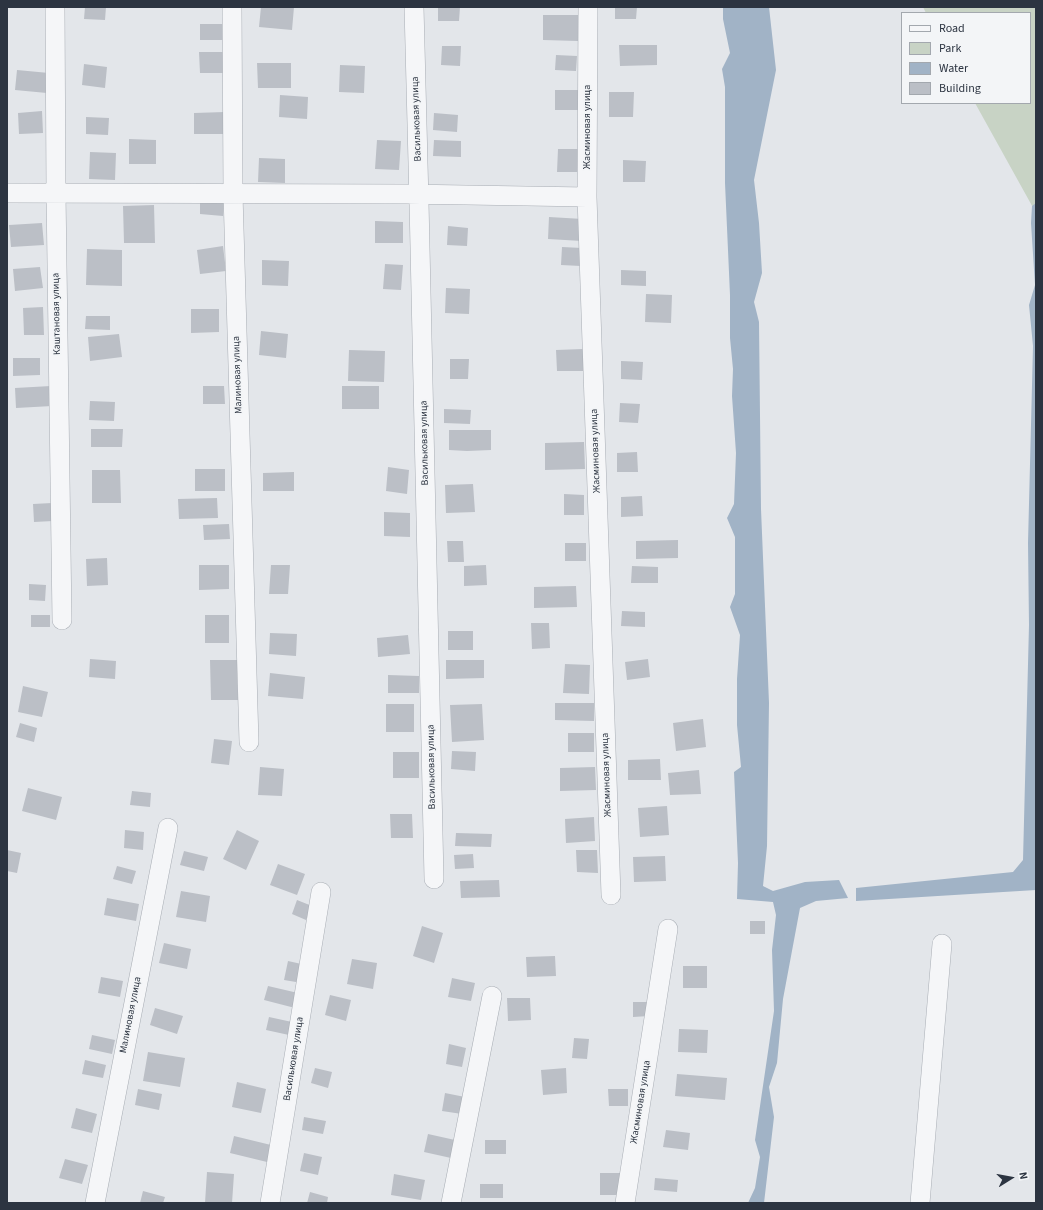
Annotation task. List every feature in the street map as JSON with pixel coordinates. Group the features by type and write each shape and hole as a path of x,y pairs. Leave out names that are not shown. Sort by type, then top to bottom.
{"street":[{"name":"Каштановая улица","path":"55,7 62,620"},
{"name":"Малиновая улица","path":"232,7 233,194 249,742"},
{"name":"Васильковая улица","path":"414,7 434,879"},
{"name":"Жасминовая улица","path":"588,7 587,197 611,895"},
{"path":"7,193 419,194 587,197"},
{"name":"Малиновая улица","path":"95,1203 168,828"},
{"name":"Васильковая улица","path":"270,1203 321,892"},
{"name":"Жасминовая улица","path":"625,1203 668,929"},
{"path":"920,1203 942,944"},
{"path":"451,1203 492,996"}],"green space":[{"path":"923,7 1036,7 1036,213 976,104 1031,104 1031,12 926,12"}],"water":[{"path":"723,7 769,7 776,70 754,180 759,223 762,273 754,302 759,322 761,509 769,703 767,846 763,886 773,891 805,882 839,880 848,898 816,901 800,908 783,999 777,1063 769,1087 774,1117 764,1203 748,1203 755,1188 760,1157 755,1140 774,1011 772,950 776,915 773,902 737,899 738,863 734,772 741,767 737,725 737,679 740,635 730,607 735,594 735,537 727,518 734,504 736,453 732,396 733,369 730,338 730,295 725,183 725,87 722,69 730,53 723,19"},
{"path":"1036,203 1036,890 856,901 856,888 1013,872 1023,860 1029,625 1028,543 1033,346 1029,305 1035,285 1031,223 1032,206"}],"building":[{"path":"85,7 106,7 105,20 84,19"},
{"path":"261,7 294,7 292,30 259,27"},
{"path":"438,7 460,7 459,21 438,21"},
{"path":"615,7 637,7 636,19 615,19"},
{"path":"543,15 578,15 578,41 543,40"},
{"path":"200,24 224,24 225,40 200,40"},
{"path":"619,45 657,45 657,65 620,66"},
{"path":"442,46 461,46 460,66 441,65"},
{"path":"199,52 223,52 224,73 200,73"},
{"path":"556,55 577,56 576,71 555,70"},
{"path":"257,63 291,63 291,88 258,88"},
{"path":"84,64 107,67 105,88 82,85"},
{"path":"340,65 365,66 364,93 339,92"},
{"path":"17,70 49,73 47,93 15,90"},
{"path":"555,90 581,90 581,110 555,110"},
{"path":"609,92 634,92 633,117 609,117"},
{"path":"280,95 308,97 307,119 279,117"},
{"path":"42,111 43,133 19,134 18,113"},
{"path":"225,112 225,134 194,134 194,113"},
{"path":"434,113 458,115 457,132 433,130"},
{"path":"86,117 109,118 108,135 86,134"},
{"path":"129,139 156,140 156,164 129,164"},
{"path":"377,140 401,141 399,170 375,169"},
{"path":"434,140 461,141 461,157 433,156"},
{"path":"558,149 578,149 578,172 557,172"},
{"path":"90,152 116,153 115,180 89,179"},
{"path":"259,158 285,159 285,183 258,182"},
{"path":"623,160 646,161 645,182 623,182"},
{"path":"200,200 224,201 223,216 200,214"},
{"path":"154,205 155,243 124,243 123,206"},
{"path":"549,217 583,219 582,241 548,239"},
{"path":"375,221 403,222 403,243 375,243"},
{"path":"42,223 44,245 11,247 9,225"},
{"path":"448,226 468,228 467,246 447,245"},
{"path":"223,246 226,271 200,274 197,250"},
{"path":"562,247 582,248 581,266 561,265"},
{"path":"87,249 122,250 122,286 86,285"},
{"path":"262,260 289,261 288,286 262,285"},
{"path":"385,264 403,265 401,290 383,289"},
{"path":"40,267 43,288 15,291 13,269"},
{"path":"621,270 646,271 646,286 621,285"},
{"path":"446,288 470,289 469,314 445,313"},
{"path":"646,294 672,295 671,323 645,322"},
{"path":"43,307 44,335 24,335 23,308"},
{"path":"191,309 219,309 219,332 191,333"},
{"path":"86,316 110,316 110,330 85,329"},
{"path":"261,331 288,334 286,358 259,355"},
{"path":"119,334 122,357 90,361 88,337"},
{"path":"583,349 583,371 557,371 556,350"},
{"path":"349,350 385,351 384,382 348,381"},
{"path":"13,358 40,358 40,375 13,376"},
{"path":"450,359 469,359 468,379 450,379"},
{"path":"621,361 643,362 642,380 621,379"},
{"path":"51,386 52,406 16,408 15,388"},
{"path":"203,386 224,386 225,404 203,404"},
{"path":"342,386 379,386 379,409 342,409"},
{"path":"90,401 115,402 114,421 89,420"},
{"path":"620,403 640,404 638,423 619,422"},
{"path":"444,409 471,410 470,424 444,423"},
{"path":"91,429 123,429 122,447 91,447"},
{"path":"449,430 491,430 491,450 449,450"},
{"path":"584,442 585,469 545,470 545,443"},
{"path":"637,452 638,472 617,472 617,453"},
{"path":"388,467 409,470 407,494 386,491"},
{"path":"195,469 225,469 225,491 195,491"},
{"path":"92,470 120,470 121,503 92,503"},
{"path":"294,472 294,491 263,491 263,473"},
{"path":"473,484 475,512 446,513 445,485"},
{"path":"564,494 584,495 584,515 564,515"},
{"path":"642,496 643,516 621,517 621,497"},
{"path":"217,498 218,518 179,519 178,499"},
{"path":"52,503 53,521 34,522 33,504"},
{"path":"384,512 410,513 410,537 384,536"},
{"path":"229,524 230,539 204,540 203,525"},
{"path":"678,540 678,558 636,559 636,541"},
{"path":"447,541 463,541 464,562 448,562"},
{"path":"565,543 586,543 586,561 565,561"},
{"path":"107,558 108,585 87,586 86,559"},
{"path":"199,565 229,565 229,589 199,590"},
{"path":"271,565 290,565 288,594 269,594"},
{"path":"486,565 487,585 464,586 464,566"},
{"path":"632,566 658,567 658,583 631,583"},
{"path":"29,584 46,585 45,601 29,600"},
{"path":"576,586 577,607 534,608 534,587"},
{"path":"622,611 645,612 645,627 621,626"},
{"path":"31,615 50,615 50,627 31,627"},
{"path":"205,615 229,615 229,643 205,643"},
{"path":"531,623 549,623 550,648 532,649"},
{"path":"448,631 473,631 473,650 448,650"},
{"path":"270,633 297,634 296,656 269,654"},
{"path":"408,635 410,654 378,657 377,638"},
{"path":"90,659 116,661 115,679 89,677"},
{"path":"648,659 650,677 627,680 625,662"},
{"path":"210,660 237,660 238,700 211,700"},
{"path":"446,660 484,660 484,678 446,679"},
{"path":"565,664 590,665 589,694 563,693"},
{"path":"270,673 305,677 303,699 268,696"},
{"path":"388,675 419,676 419,693 388,693"},
{"path":"23,686 48,692 42,717 18,712"},
{"path":"555,703 594,703 594,721 555,720"},
{"path":"386,704 414,704 414,732 386,732"},
{"path":"482,704 484,740 452,742 450,705"},
{"path":"703,719 706,747 676,751 673,723"},
{"path":"20,723 37,728 34,742 16,737"},
{"path":"568,733 594,733 594,752 568,752"},
{"path":"214,739 232,741 229,765 211,763"},
{"path":"452,751 476,752 475,771 451,769"},
{"path":"393,752 419,752 419,778 393,778"},
{"path":"660,759 661,780 628,780 628,760"},
{"path":"260,767 284,769 282,796 258,795"},
{"path":"595,767 596,790 560,791 560,768"},
{"path":"699,770 701,794 670,795 668,773"},
{"path":"28,788 62,797 56,820 22,811"},
{"path":"132,791 151,793 150,807 130,805"},
{"path":"667,806 669,835 640,837 638,808"},
{"path":"390,814 412,814 413,838 391,838"},
{"path":"594,817 595,841 566,843 565,819"},
{"path":"125,830 144,832 143,850 124,848"},
{"path":"237,830 259,841 246,870 223,859"},
{"path":"456,833 492,834 491,847 455,846"},
{"path":"7,850 21,853 17,873 7,871"},
{"path":"576,850 597,850 598,873 577,872"},
{"path":"184,851 208,857 204,871 180,865"},
{"path":"473,854 474,868 455,869 454,855"},
{"path":"665,856 666,881 634,882 633,857"},
{"path":"278,864 305,874 297,895 270,885"},
{"path":"117,866 136,871 132,884 113,879"},
{"path":"499,880 500,897 461,898 460,881"},
{"path":"181,891 210,896 206,922 176,917"},
{"path":"107,898 139,904 136,921 104,915"},
{"path":"297,900 312,906 306,920 292,914"},
{"path":"750,921 765,921 765,934 750,934"},
{"path":"422,926 443,933 434,963 413,956"},
{"path":"164,943 191,949 187,969 159,963"},
{"path":"555,956 556,976 527,977 526,957"},
{"path":"352,959 377,963 373,989 347,984"},
{"path":"288,961 306,965 302,983 284,980"},
{"path":"683,966 707,966 707,988 683,988"},
{"path":"101,977 123,981 120,997 98,993"},
{"path":"452,978 475,983 471,1001 448,997"},
{"path":"268,986 298,993 295,1008 264,1000"},
{"path":"330,995 351,1000 346,1021 325,1015"},
{"path":"507,998 530,998 531,1020 508,1021"},
{"path":"633,1002 649,1002 649,1016 633,1017"},
{"path":"155,1008 183,1016 177,1034 150,1025"},
{"path":"269,1017 292,1022 289,1035 266,1030"},
{"path":"679,1029 708,1030 707,1053 678,1052"},
{"path":"92,1035 115,1040 112,1054 89,1049"},
{"path":"574,1038 589,1039 587,1059 572,1058"},
{"path":"449,1044 466,1048 462,1067 446,1064"},
{"path":"148,1052 185,1058 180,1087 143,1081"},
{"path":"85,1060 106,1065 103,1078 82,1074"},
{"path":"315,1068 332,1072 328,1088 311,1083"},
{"path":"566,1068 567,1093 543,1095 541,1070"},
{"path":"677,1074 727,1078 725,1100 675,1096"},
{"path":"237,1082 266,1089 261,1113 232,1107"},
{"path":"138,1089 162,1094 159,1110 135,1105"},
{"path":"608,1089 628,1089 628,1106 609,1106"},
{"path":"445,1093 465,1097 462,1114 442,1111"},
{"path":"76,1108 97,1114 92,1133 71,1128"},
{"path":"304,1117 326,1121 323,1134 302,1130"},
{"path":"666,1130 690,1133 688,1150 663,1147"},
{"path":"428,1134 455,1140 451,1158 424,1152"},
{"path":"234,1136 271,1145 267,1162 230,1153"},
{"path":"485,1140 506,1140 506,1154 485,1154"},
{"path":"304,1153 322,1157 318,1175 300,1171"},
{"path":"65,1159 88,1165 82,1184 59,1178"},
{"path":"207,1172 234,1174 232,1203 205,1203"},
{"path":"600,1173 621,1173 621,1195 600,1195"},
{"path":"394,1174 425,1180 421,1200 391,1195"},
{"path":"655,1178 678,1180 677,1192 654,1190"},
{"path":"480,1184 503,1184 503,1198 480,1198"},
{"path":"143,1191 165,1197 163,1203 140,1203"},
{"path":"310,1192 328,1197 327,1203 307,1203"}]}
